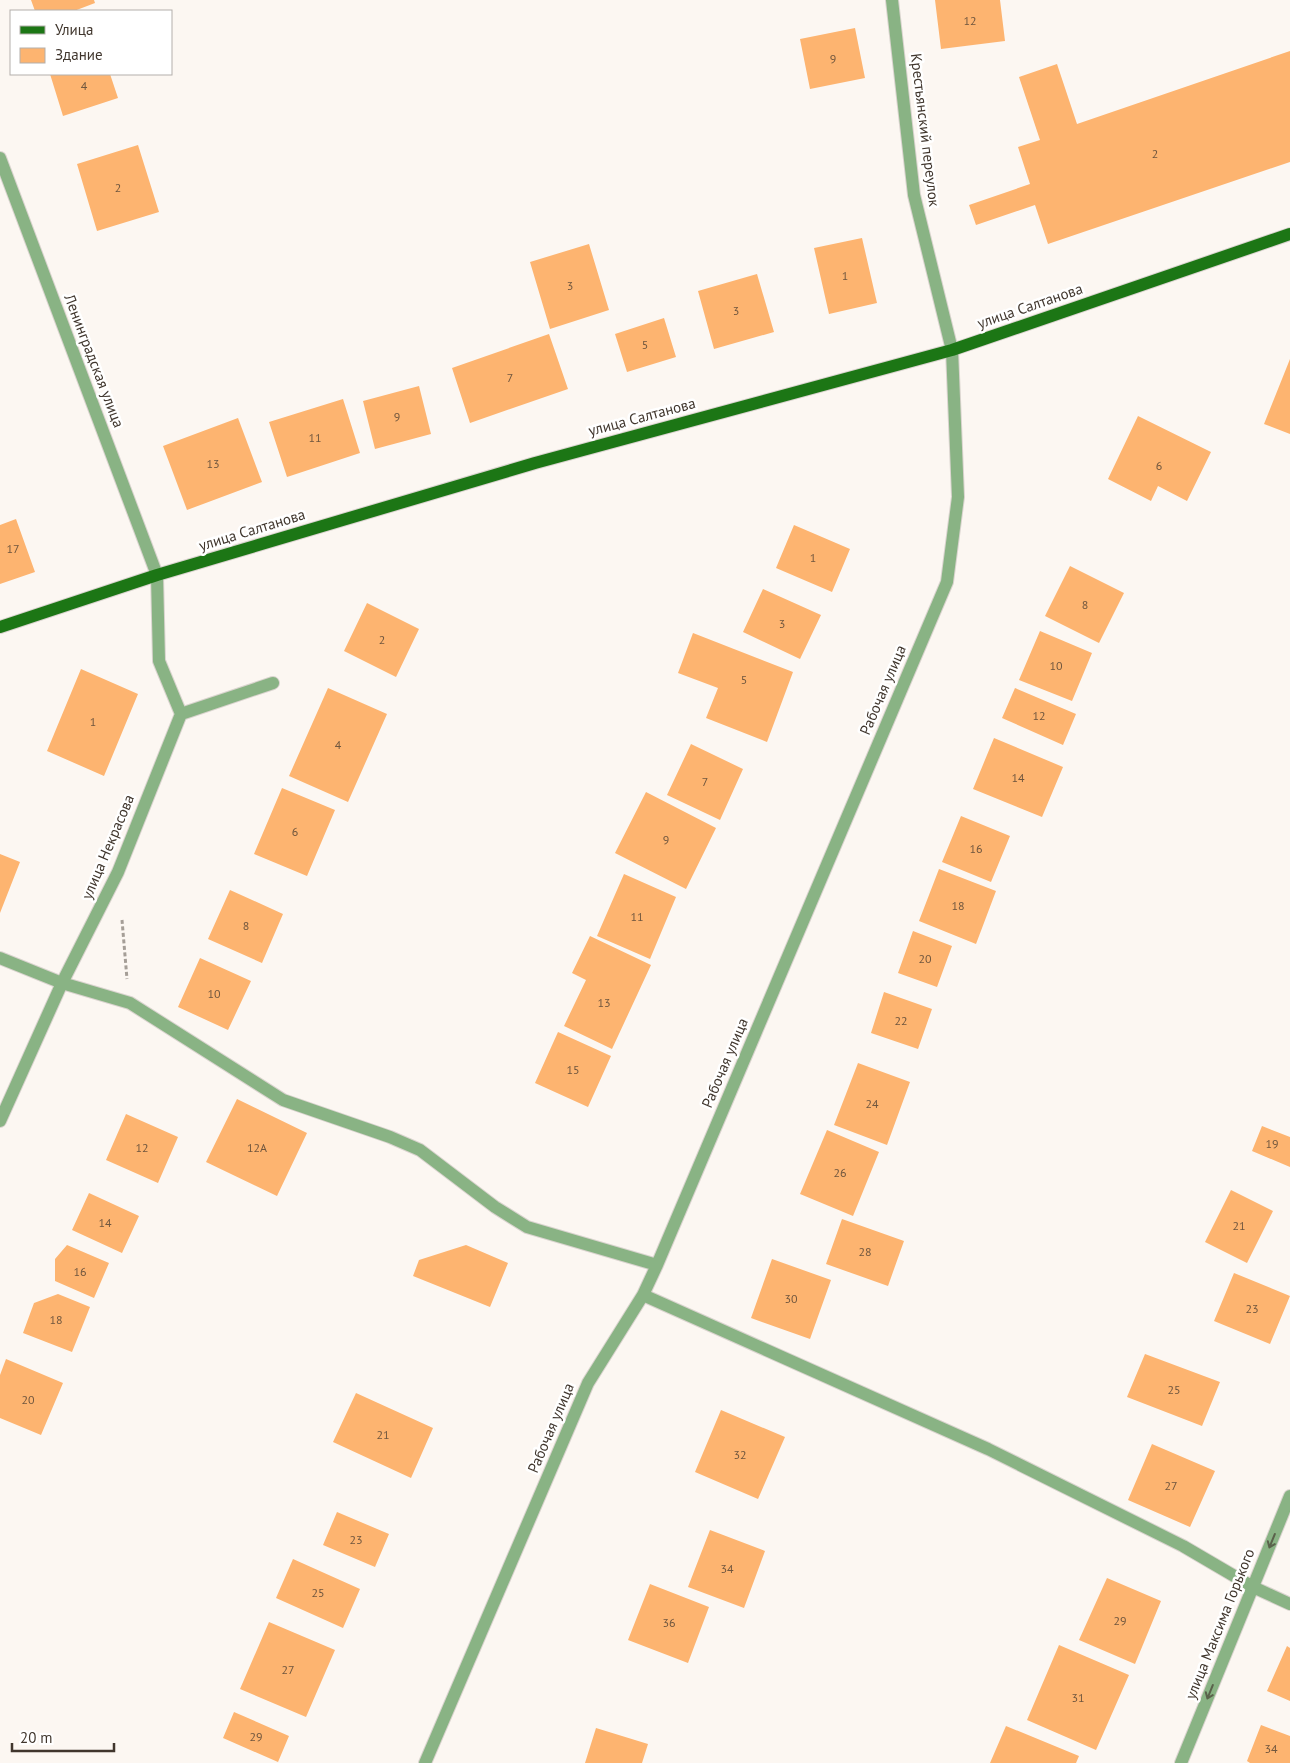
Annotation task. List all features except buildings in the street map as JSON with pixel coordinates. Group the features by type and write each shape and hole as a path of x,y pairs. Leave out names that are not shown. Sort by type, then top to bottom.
{"main road":[{"name":"улица Салтанова","path":"0,628 157,575 534,463 952,350 1290,234"}],"street":[{"name":"Крестьянский переулок","path":"892,0 914,195 952,350"},
{"name":"Ленинградская улица","path":"0,158 157,575"},
{"name":"Рабочая улица","path":"425,1763 588,1383 643,1295 658,1265 947,582 958,497 952,350"},
{"path":"157,575 160,661 181,714 273,683"},
{"name":"улица Некрасова","path":"0,1121 62,983 118,872 181,714"},
{"path":"0,958 62,983 130,1003 282,1100 390,1136 420,1150 495,1207 528,1227 658,1265"},
{"path":"643,1295 988,1449 1183,1546 1253,1587 1290,1604"},
{"name":"улица Максима Горького","path":"1181,1763 1290,1496"}],"path":[{"path":"122,919 130,1003"}]}
